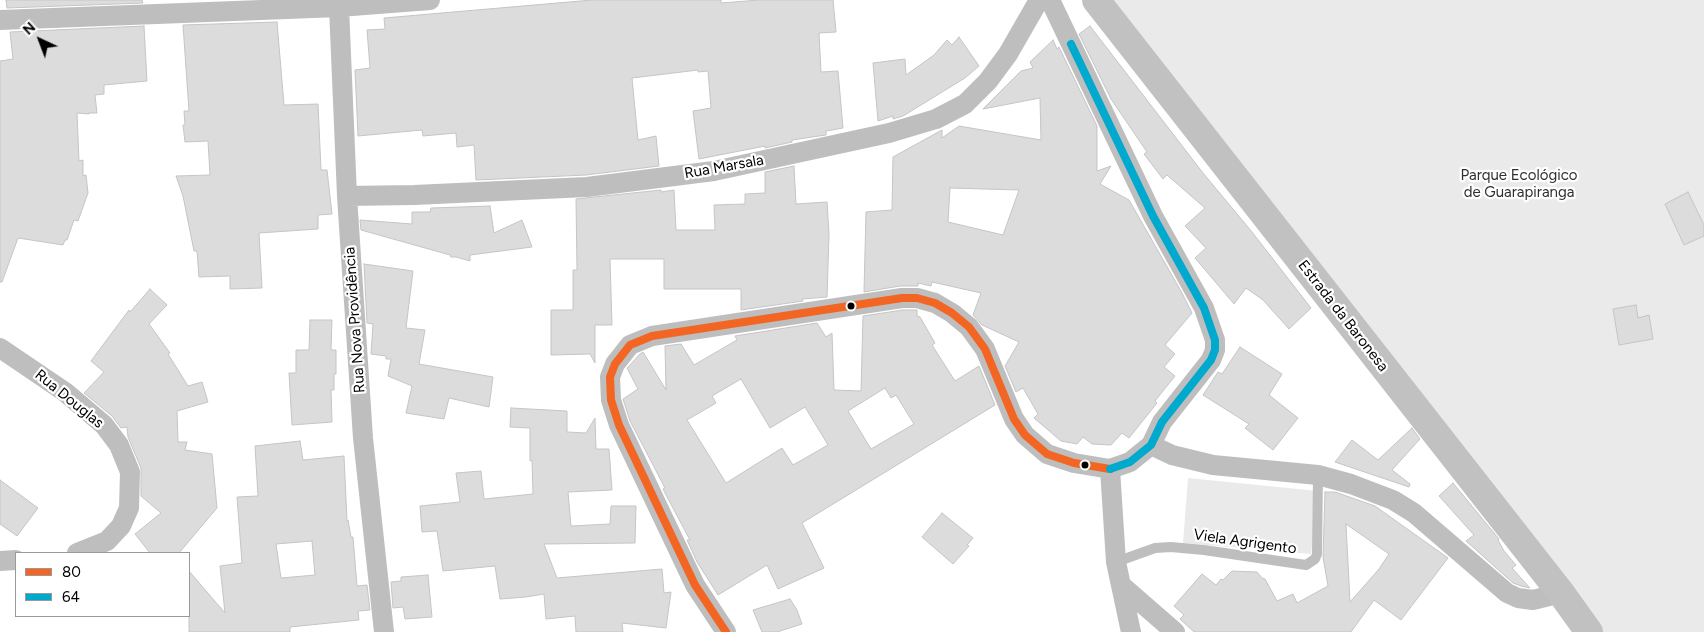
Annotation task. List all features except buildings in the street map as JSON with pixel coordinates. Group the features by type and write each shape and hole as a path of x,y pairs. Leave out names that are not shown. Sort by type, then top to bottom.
{"main road":[{"name":"Estrada da Baronesa","path":"1096,0 1589,632"}],"street":[{"path":"0,20 339,7 430,0"},
{"name":"Rua Marsala","path":"347,196 414,195 587,187 704,172 889,133 936,120 965,104 988,81 1008,54 1039,0"},
{"path":"726,632 695,585 619,425 611,400 610,377 615,364 630,346 652,336 902,298 917,298 935,303 952,313 969,327 985,349 1014,419 1025,435 1047,454 1074,463 1110,469 1130,462 1152,445 1162,422 1211,360 1215,344 1214,332 1204,308 1152,216 1050,0"},
{"name":"Rua Nova Providência","path":"339,7 347,196 363,438 384,632"},
{"name":"Rua Douglas","path":"0,348 65,392 104,424 118,446 130,472 129,508 121,526 107,541 80,552"},
{"path":"1152,445 1172,454 1213,465 1318,475 1351,484 1393,500 1414,513 1507,593 1518,598 1533,600 1560,593"},
{"path":"1110,469 1116,562 1131,632"},
{"path":"0,561 15,560"},
{"path":"1121,585 1174,632"}],"lane":[{"name":"Viela Agrigento","path":"1116,562 1155,548 1171,547 1204,550 1306,566 1315,559 1317,554 1318,475"}],"green space":[{"name":"Parque Ecológico de Guarapiranga","path":"1104,0 1704,0 1704,632 1597,632"},
{"path":"1188,478 1318,491 1311,554 1183,543"}],"transit line":[{"name":"64","path":"1071,44 1153,216 1204,308 1215,340 1215,350 1211,360 1162,422 1151,445 1130,462 1110,469"},
{"name":"80","path":"726,632 695,585 619,425 611,400 610,377 615,364 630,345 652,336 902,298 917,298 935,303 952,313 969,327 985,349 1014,419 1025,435 1047,454 1074,463 1110,469"}]}
